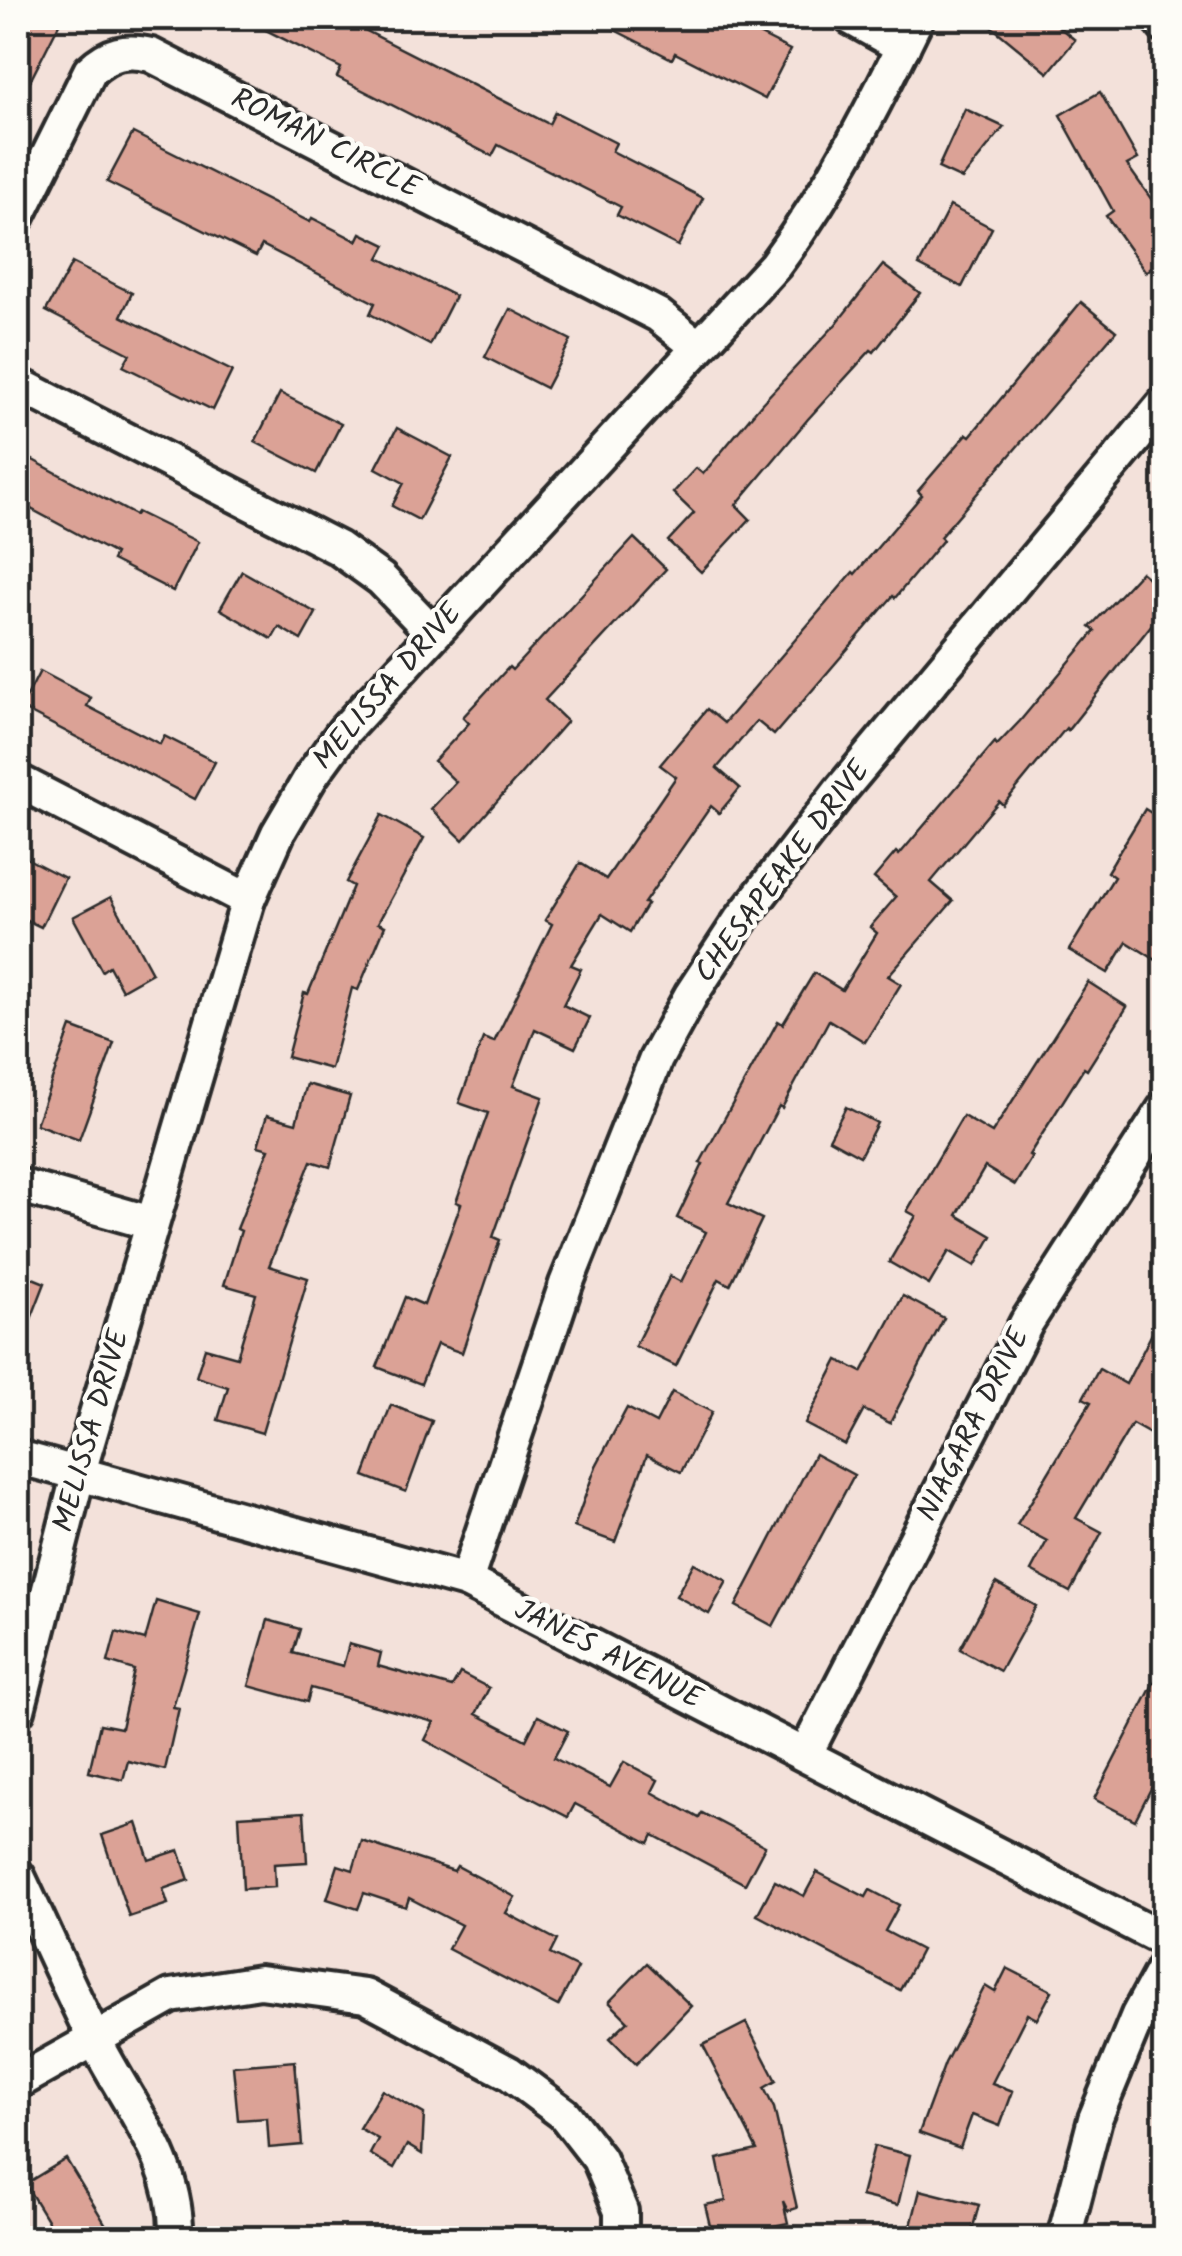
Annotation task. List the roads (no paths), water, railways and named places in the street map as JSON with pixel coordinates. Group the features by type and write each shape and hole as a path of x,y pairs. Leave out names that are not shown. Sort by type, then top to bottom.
{"street":[{"path":"851,18 910,32"},
{"path":"1160,18 1164,26"},
{"name":"MELISSA DRIVE","path":"18,1710 79,1472 151,1223 248,900 278,832 344,731 775,265 817,208 859,136 910,32"},
{"name":"ROMAN CIRCLE","path":"18,216 90,72 102,60 132,50 151,55 658,315 698,347"},
{"path":"18,384 338,548 381,579 432,632"},
{"name":"CHESAPEAKE DRIVE","path":"466,1581 566,1284 648,1076 691,995 739,922 841,790 1164,404"},
{"path":"18,781 248,900"},
{"name":"NIAGARA DRIVE","path":"806,1753 1027,1322 1164,1109"},
{"path":"18,1184 151,1223"},
{"name":"JANES AVENUE","path":"18,1457 466,1581 1164,1940"},
{"path":"18,1876 94,2040 155,2146 171,2185 176,2238"},
{"path":"1064,2238 1095,2118 1138,2015 1164,1967"},
{"path":"18,2082 171,1996 260,1982 366,1996 509,2072 564,2114 599,2159 620,2211 621,2238"}]}
